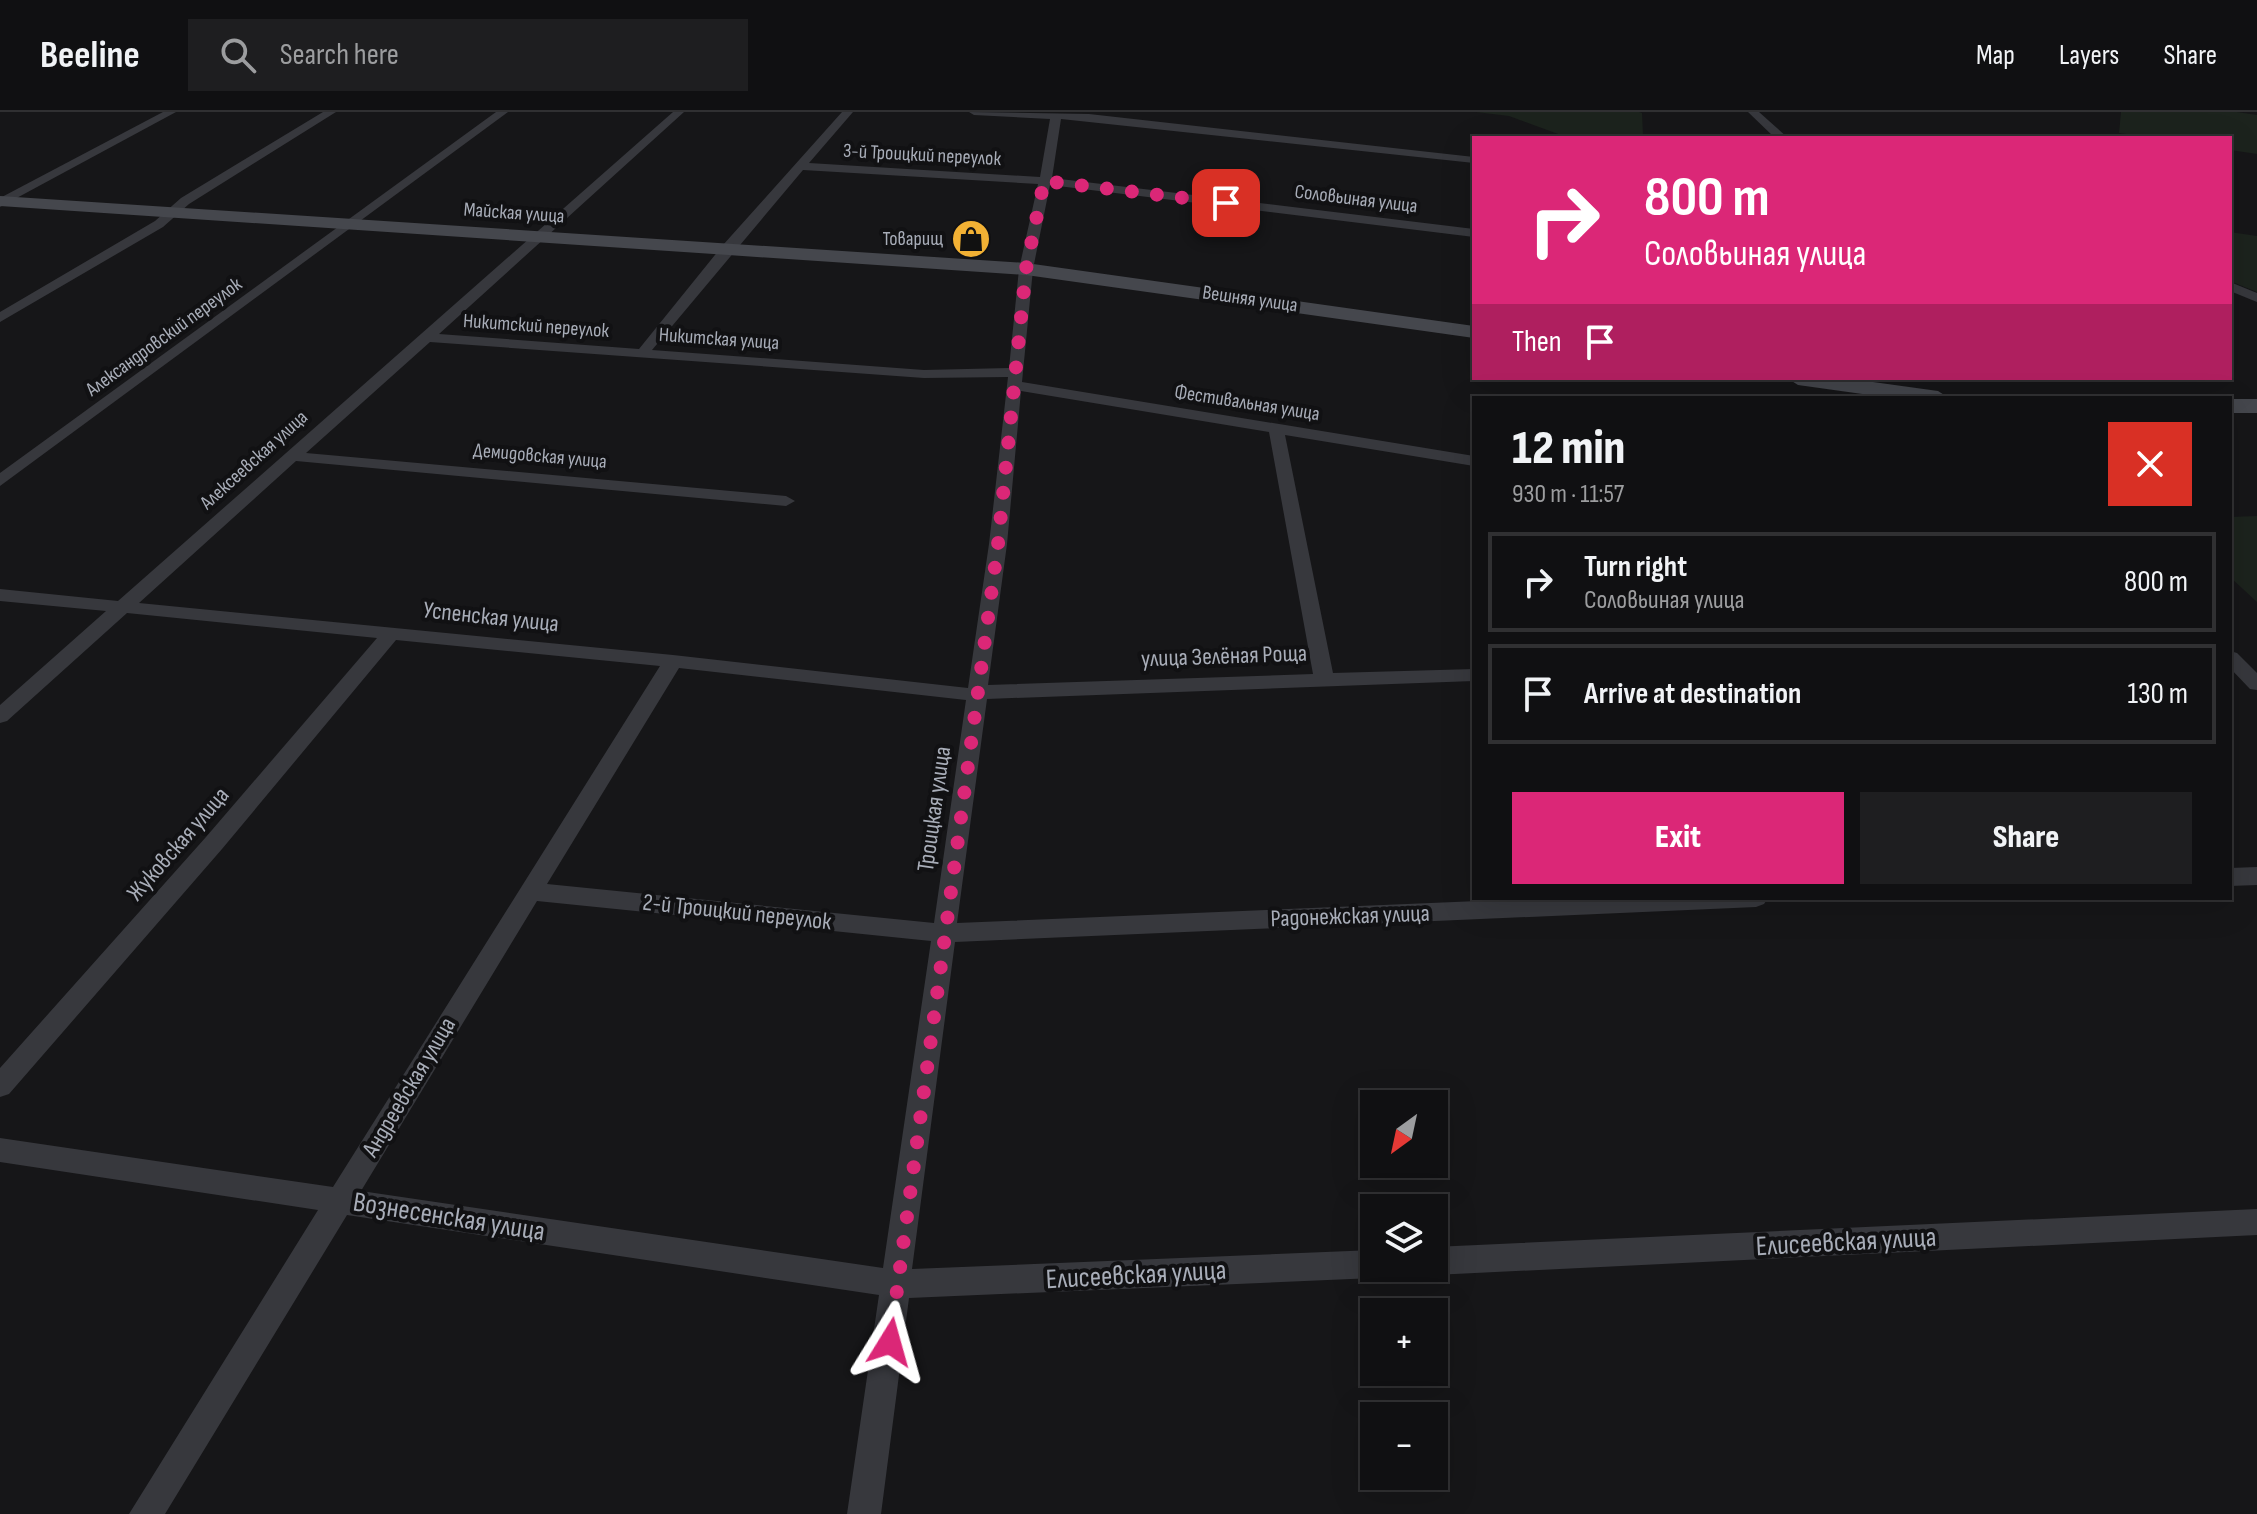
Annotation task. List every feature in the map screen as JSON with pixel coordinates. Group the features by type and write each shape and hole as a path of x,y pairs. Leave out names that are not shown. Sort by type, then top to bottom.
{"street":[{"path":"1,202 171,112"},
{"path":"0,318 159,224 185,201 331,112"},
{"name":"Александровский переулок","path":"0,481 503,112"},
{"name":"Алексеевская улица","path":"0,716 679,112"},
{"name":"Никитская улица","path":"848,112 728,248 653,337 643,354 1014,378"},
{"path":"974,112 1056,114 1130,121 1472,160"},
{"path":"1753,112 1780,136"},
{"path":"1766,112 1788,136"},
{"name":"Троицкая улица","path":"864,1514 998,544 1026,269 1056,114"},
{"name":"3-й Троицкий переулок","path":"798,166 1044,181"},
{"name":"Соловьиная улица","path":"1044,181 1472,233"},
{"name":"Майская улица","path":"1,202 1026,269"},
{"name":"Вешняя улица","path":"1026,269 1472,332"},
{"path":"2232,287 2257,298"},
{"name":"Никитский переулок","path":"427,337 643,354"},
{"name":"Фестивальная улица","path":"1014,378 1276,428 1472,461"},
{"path":"1812,380 1924,396"},
{"path":"2232,406 2257,406"},
{"path":"1276,428 1324,678"},
{"name":"Демидовская улица","path":"290,456 786,501"},
{"name":"Успенская улица","path":"0,595 673,661 976,695"},
{"name":"Жуковская улица","path":"0,1086 245,808 391,633"},
{"path":"2232,659 2257,684"},
{"name":"Андреевская улица","path":"146,1514 673,661"},
{"name":"улица Зелёная Роща","path":"976,695 995,690 1472,675"},
{"path":"2232,877 2257,876"},
{"name":"2-й Троицкий переулок","path":"529,891 944,933"},
{"name":"Радонежская улица","path":"944,933 1710,900"},
{"name":"Вознесенская улица","path":"0,1150 898,1284"},
{"name":"Елисеевская улица","path":"1448,1260 2257,1222"},
{"name":"Елисеевская улица","path":"898,1284 1360,1265"}],"shaded area":[{"path":"1476,112 1639,112 1642,113 1643,135 1646,136 1564,136 1509,116"},
{"path":"2121,112 2237,112 2257,115 2257,154 2232,150 2232,136 2140,136 2119,133"},
{"path":"2232,232 2257,236 2257,292 2232,282"},
{"path":"2257,516 2257,602 2232,579 2232,517"}],"place":[{"name":"Товарищ","path":"971,239"}],"route":[{"path":"890,1342 998,544 1026,269 1044,181 1135,189 1226,203"}]}
